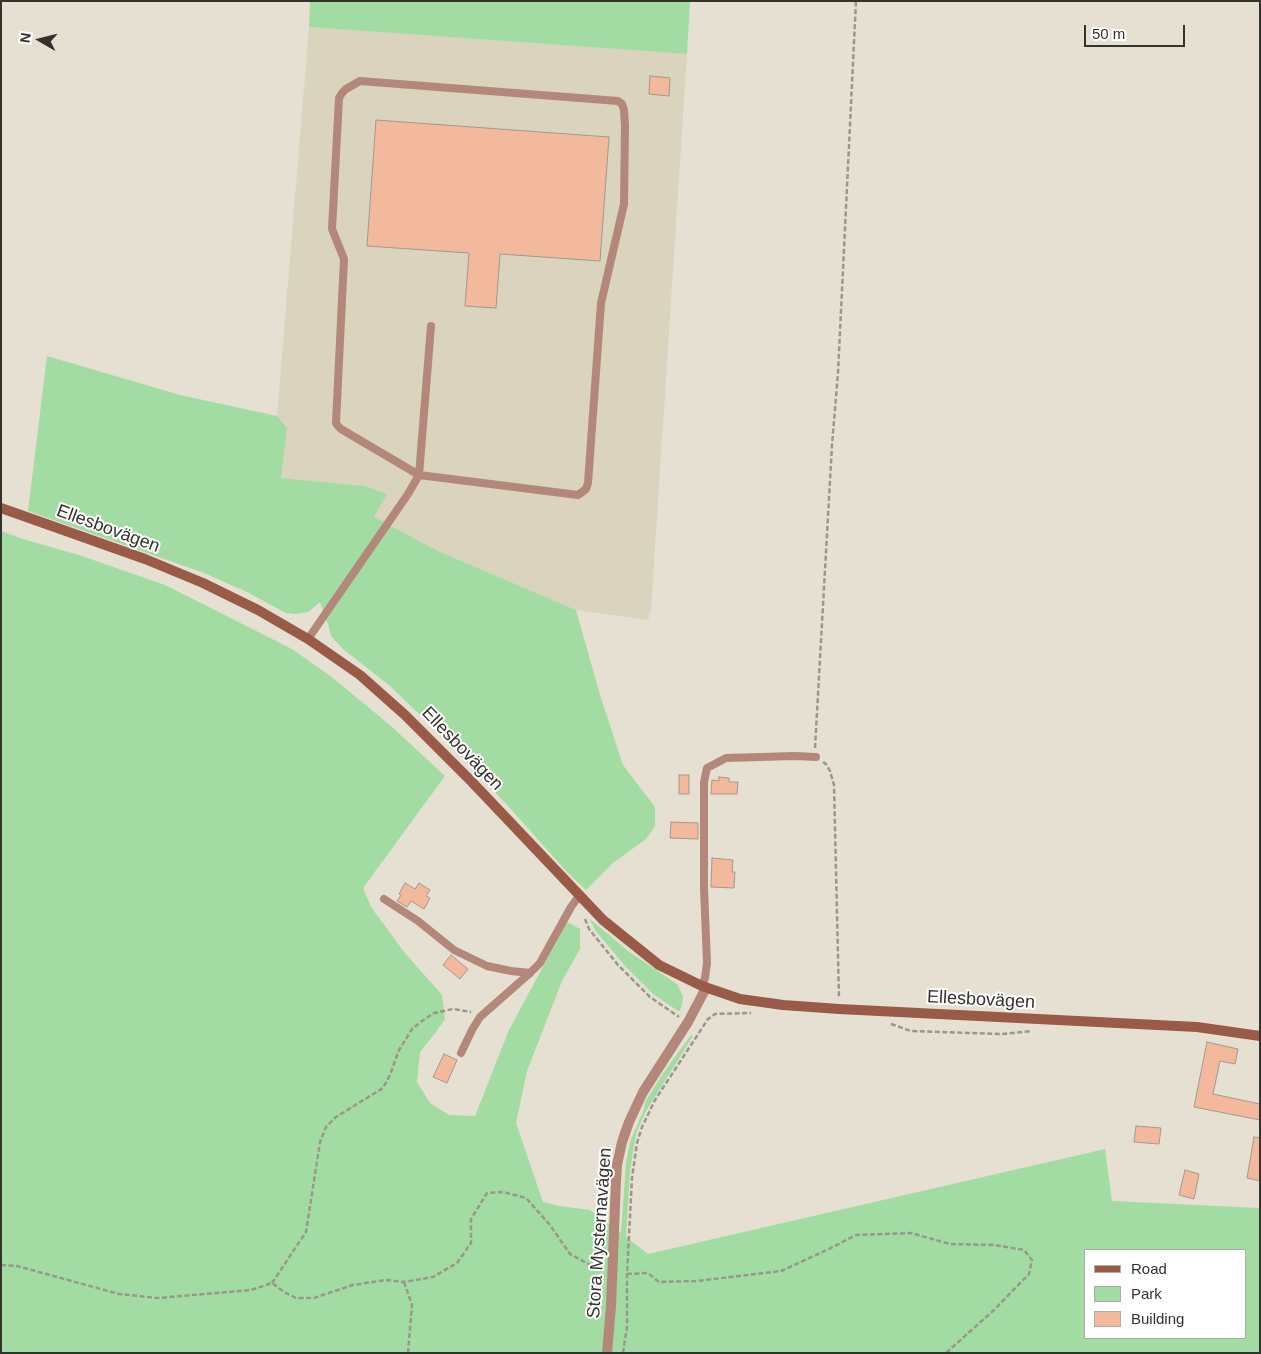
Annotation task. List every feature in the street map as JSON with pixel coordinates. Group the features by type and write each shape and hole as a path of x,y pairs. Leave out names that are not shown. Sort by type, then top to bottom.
{"main road":[{"name":"Ellesbovägen","path":"1,508 145,559 203,582 258,610 308,640 360,675 405,715 472,782 577,900 659,965 704,987 740,999 783,1005 1187,1026 1260,1036"}],"street":[{"name":"Stora Mysternavägen","path":"607,1353 618,1165 625,1132 643,1092 688,1022 704,987"}],"lane":[{"path":"360,80 618,101 622,104 624,110 625,125 624,204 601,303 588,483 586,489 578,495 420,474 341,430 336,423 344,259 332,229 339,98 342,93 360,80"},
{"path":"308,640 420,474 431,326"},
{"path":"704,987 707,963 704,888 704,782 707,768 726,758 816,757"},
{"path":"384,900 418,921 454,950 462,954 487,966 530,973"},
{"path":"462,1053 472,1030 482,1016 540,963 571,907 577,900"}],"path":[{"path":"839,1009 834,786 829,767 816,757 815,744 832,445 838,373 856,1"},
{"path":"577,900 589,929 618,965 650,997 700,1031"},
{"path":"1,1265 17,1266 119,1294 158,1298 251,1290 272,1283 306,1232 320,1142 326,1127 336,1117 383,1088 399,1050 412,1029 422,1021 434,1013 452,1009 474,1012 482,1016"},
{"path":"623,1353 626,1327 632,1178 640,1132 656,1100 708,1019 715,1014 754,1014"},
{"path":"884,1022 911,1031 1002,1034 1040,1030"},
{"path":"272,1283 296,1298 314,1298 353,1285 386,1280 404,1282 433,1277 457,1263 471,1243 471,1219 487,1193 503,1192 526,1198 550,1225 570,1254 603,1272 612,1274"},
{"path":"627,1274 648,1273 659,1282 697,1281 781,1271 856,1235 911,1233 950,1244 994,1245 1024,1250 1032,1260 1029,1274 994,1310 946,1353"},
{"path":"404,1282 412,1305 408,1353"}],"shaded area":[{"path":"309,27 687,54 651,609 648,620 576,610 438,551 374,517 386,494 365,486 280,478 287,428 277,416"}],"green space":[{"path":"310,1 690,1 687,54 309,27"},
{"path":"47,356 180,395 277,416 287,428 281,478 365,486 387,494 374,517 438,551 576,610 600,695 623,765 655,807 655,826 646,839 613,863 586,890 566,871 438,732 390,686 343,649 331,636 320,602 308,612 286,613 247,592 204,573 28,511"},
{"path":"1,531 79,555 165,585 292,649 333,678 391,726 445,776 363,888 371,907 404,952 442,995 445,1019 420,1052 417,1082 430,1103 449,1115 475,1116 509,1030 567,922 580,929 580,949 562,981 527,1071 516,1123 543,1202 590,1210 621,1233 626,1162 630,1142 644,1109 645,1102 691,1035 693,1036 646,1111 637,1131 634,1145 630,1172 626,1237 648,1254 1105,1149 1112,1201 1260,1208 1260,1353 1,1353"},
{"path":"590,919 628,951 677,984 683,996 680,1011 653,994 625,966 595,930"}],"building":[{"path":"650,76 670,78 669,96 649,94"},
{"path":"376,120 609,137 600,261 500,254 496,308 465,306 469,253 367,246"},
{"path":"679,775 689,775 689,794 679,794"},
{"path":"719,777 729,778 729,782 738,782 737,794 711,794 712,780 719,781"},
{"path":"671,822 698,823 698,839 670,838"},
{"path":"712,858 733,860 732,872 735,872 734,888 711,887"},
{"path":"405,883 415,889 419,883 430,890 426,896 430,898 424,909 411,901 407,907 397,901"},
{"path":"451,955 468,969 460,979 443,965"},
{"path":"1207,1042 1238,1049 1235,1064 1220,1061 1213,1094 1260,1104 1260,1120 1194,1107"},
{"path":"444,1054 457,1060 447,1083 433,1077"},
{"path":"1136,1126 1161,1128 1159,1144 1134,1142"},
{"path":"1254,1137 1260,1138 1260,1181 1247,1178"},
{"path":"1185,1170 1199,1174 1194,1199 1179,1195"}]}
